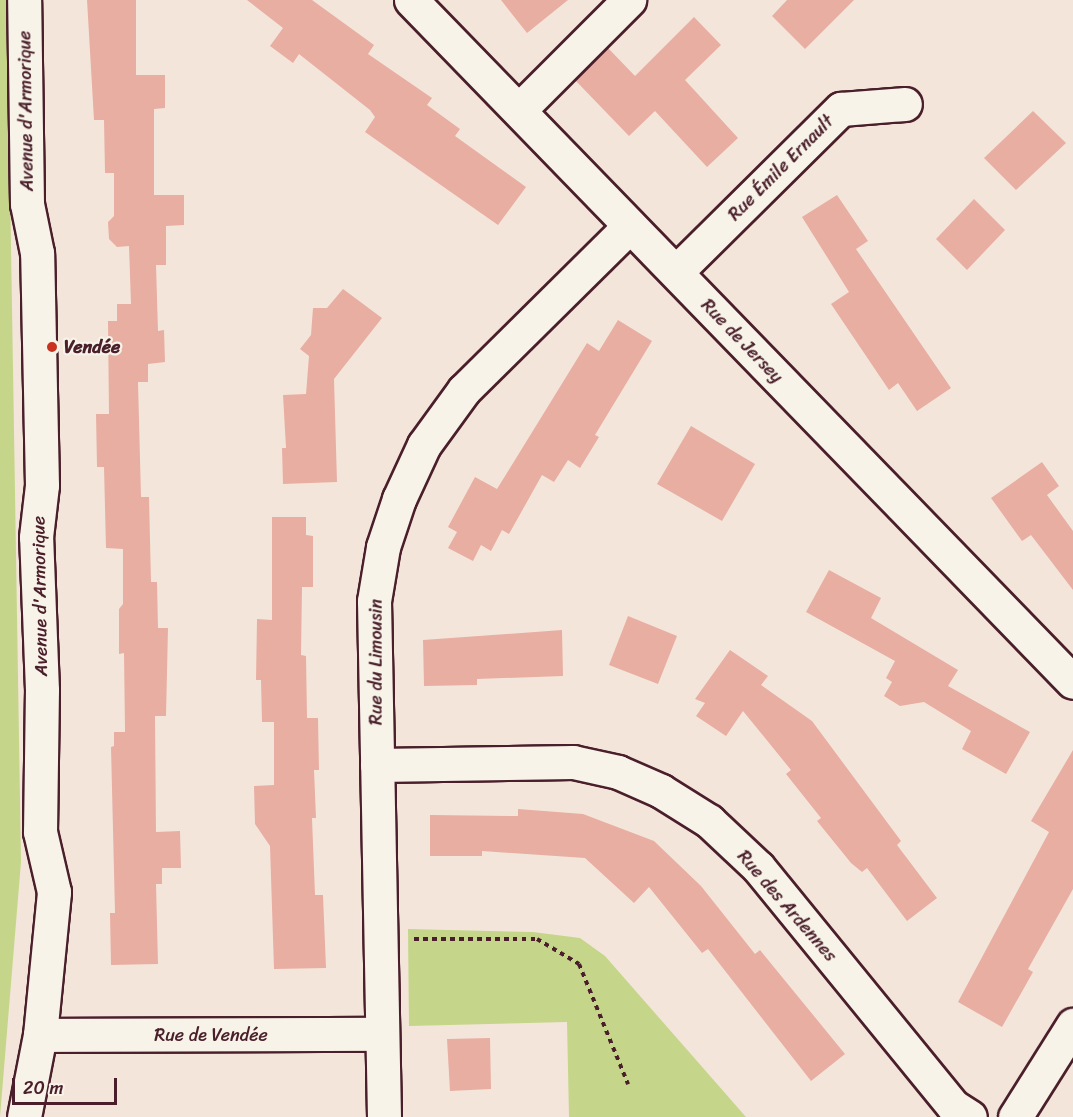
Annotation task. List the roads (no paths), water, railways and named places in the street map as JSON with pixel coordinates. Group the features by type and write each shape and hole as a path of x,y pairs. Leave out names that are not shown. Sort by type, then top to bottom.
{"street":[{"name":"Avenue d'Armorique","path":"24,0 27,204 37,253 42,485 36,537 42,690 40,832 54,892 40,1035 24,1117"},
{"name":"Rue de Jersey","path":"411,0 1073,682"},
{"path":"519,110 629,0"},
{"name":"Rue Émile Ernault","path":"676,272 841,109 905,104"},
{"name":"Rue du Limousin","path":"384,1117 374,601 383,547 399,499 424,445 464,390 630,226"},
{"name":"Rue des Ardennes","path":"377,765 573,762 618,772 661,791 709,821 758,867 953,1106 970,1117"},
{"path":"1015,1117 1073,1025"},
{"name":"Rue de Vendée","path":"40,1035 382,1034"}],"place":[{"name":"Vendée","path":"52,347"}]}
